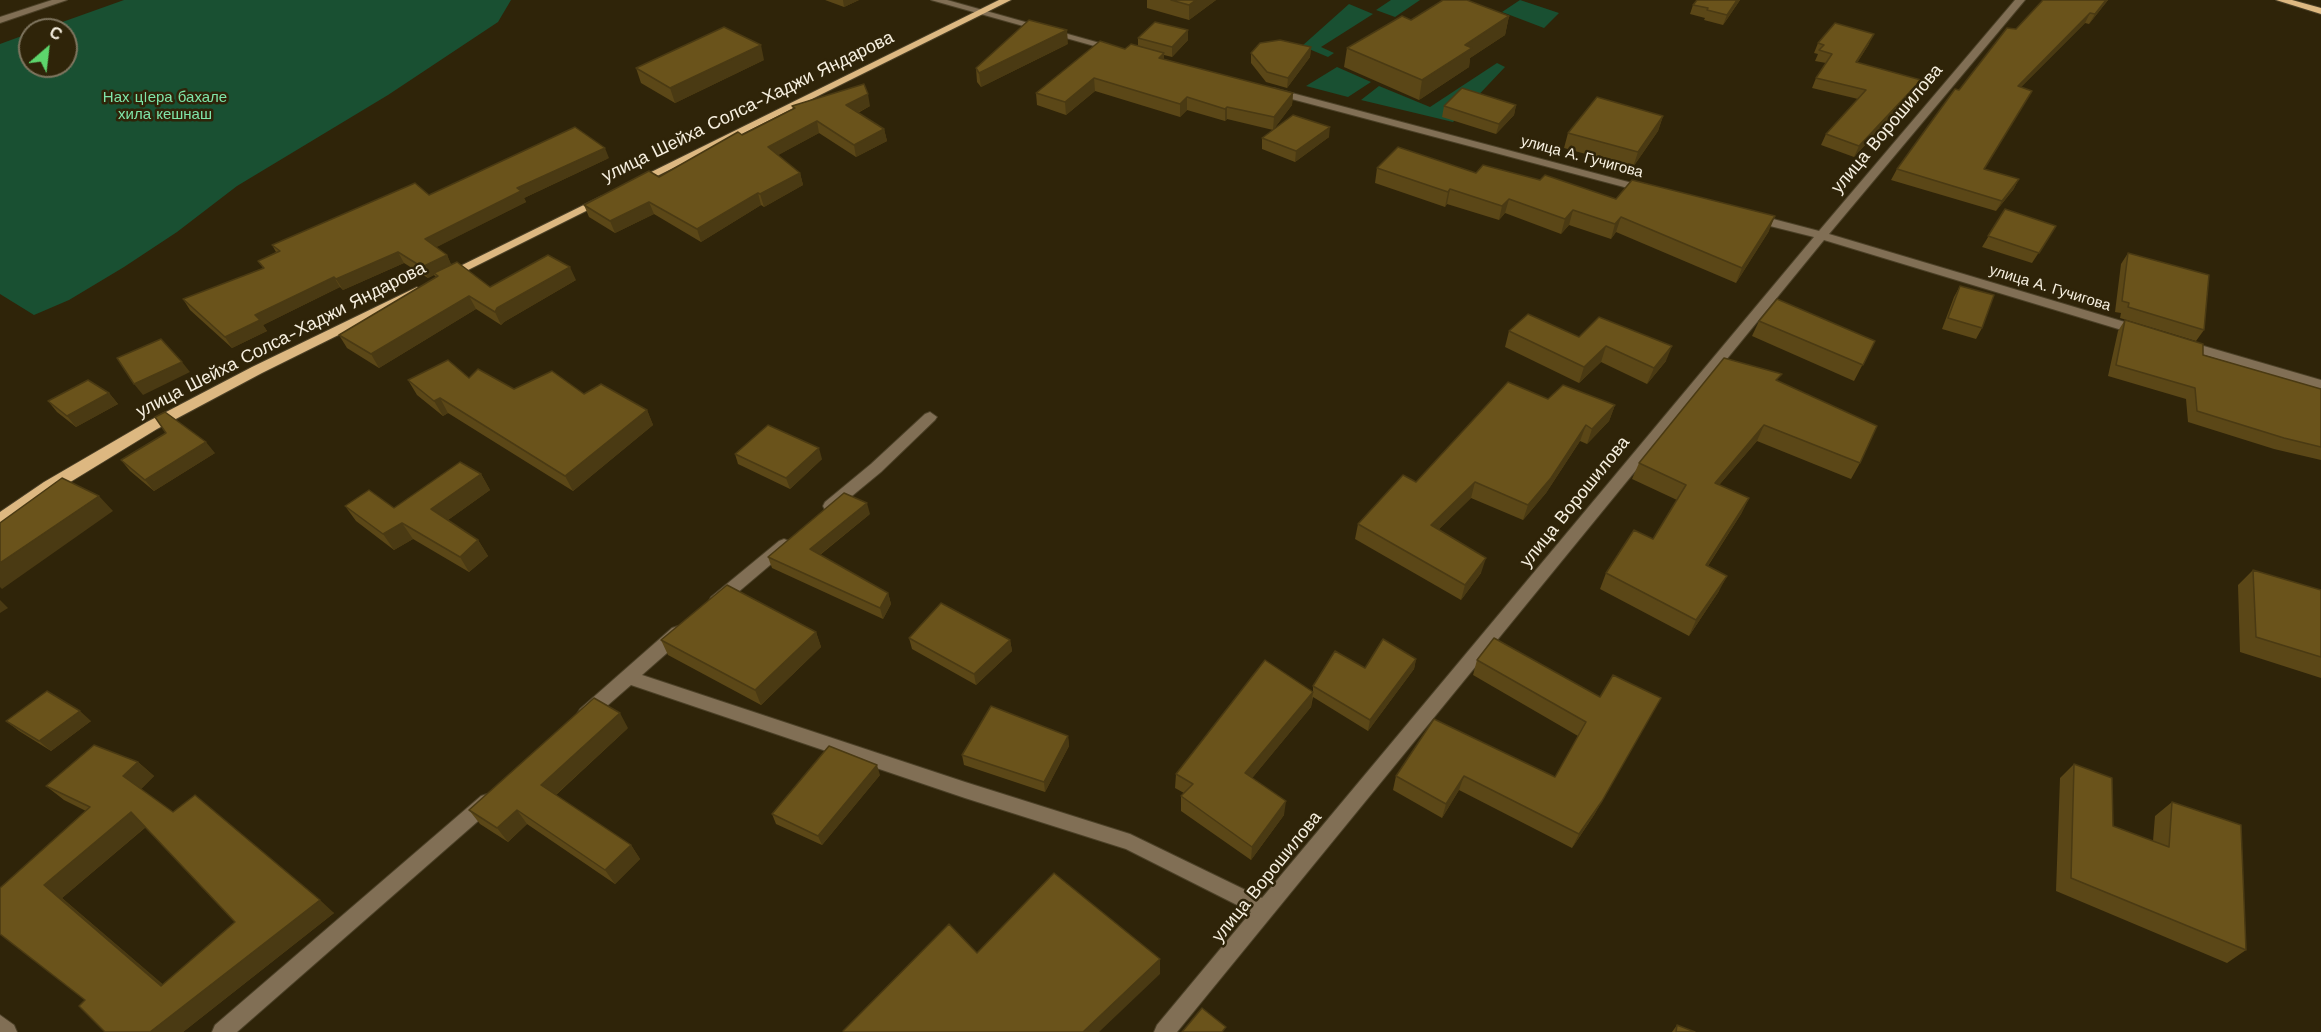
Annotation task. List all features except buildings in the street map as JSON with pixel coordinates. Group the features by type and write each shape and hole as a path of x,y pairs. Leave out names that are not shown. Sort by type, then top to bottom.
{"main road":[{"name":"улица Шейха Солса-Хаджи Яндарова","path":"0,519 54,481 214,391 1006,0"},
{"path":"2281,0 2321,11"}],"street":[{"path":"0,20 62,0"},
{"path":"936,0 1128,53"},
{"name":"улица Ворошилова","path":"1164,1032 1778,287 2020,0"},
{"name":"улица А. Гучигова","path":"1256,86 1661,193"},
{"name":"улица А. Гучигова","path":"1742,215 1822,236 2151,334"},
{"path":"2174,341 2321,385"},
{"path":"814,520 876,468 930,417"},
{"path":"708,608 797,534"},
{"path":"575,724 690,623"},
{"path":"628,676 965,790 1130,842 1265,909"},
{"path":"222,1032 496,794"},
{"path":"0,1025 7,1032"}],"green space":[{"name":"Нах цIера бахале хила кешнаш","path":"124,0 511,0 498,22 388,95 237,186 177,232 124,267 69,300 34,315 0,294 0,44 18,37 18,78 78,78 78,18 74,18"},
{"path":"1391,0 1420,0 1395,17 1376,10"},
{"path":"1520,0 1559,13 1544,28 1502,12"},
{"path":"1349,4 1373,14 1321,47 1334,53 1328,57 1302,46"},
{"path":"1497,63 1505,67 1453,122 1361,100 1379,86 1430,107"},
{"path":"1337,67 1371,82 1348,97 1306,86"}]}
